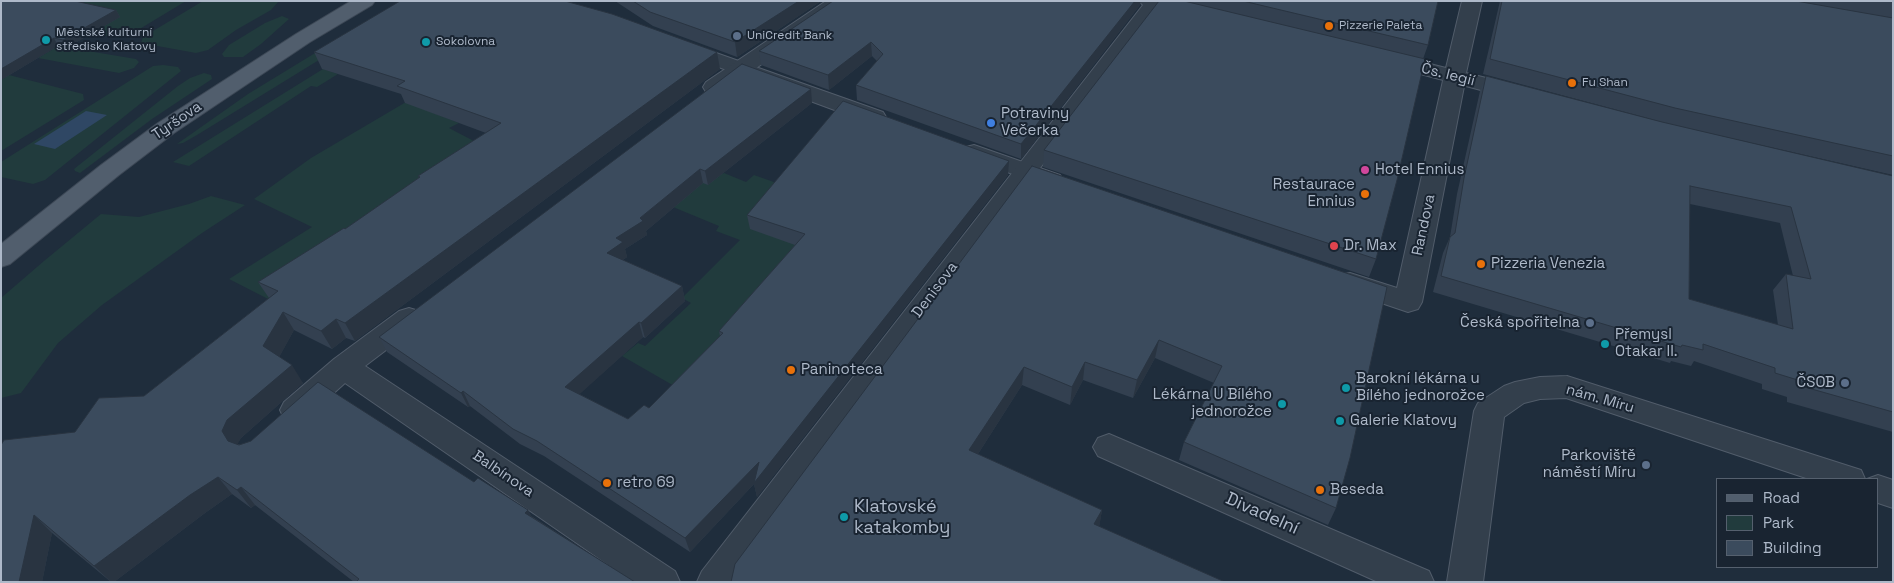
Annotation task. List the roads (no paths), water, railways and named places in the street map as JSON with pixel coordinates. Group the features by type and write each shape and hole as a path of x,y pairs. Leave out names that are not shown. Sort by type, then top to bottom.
{"main road":[{"name":"Tyršova","path":"1,258 61,208 166,128 303,38 365,1"}],"street":[{"path":"698,99 739,68 839,1"},
{"name":"Randova","path":"1324,273 1408,302 1472,1"},
{"path":"1154,2 1214,17"},
{"name":"Denisova","path":"715,582 1154,2"},
{"path":"667,41 896,124"},
{"name":"Čs. legií","path":"1368,55 1540,99"},
{"path":"951,144 1072,187"},
{"path":"274,429 344,367 430,301"},
{"name":"Balbínova","path":"344,367 662,582"},
{"name":"nám. Míru","path":"1465,582 1489,411 1515,394 1540,388 1567,387 1846,478"},
{"name":"Divadelní","path":"1109,447 1416,582"},
{"path":"1879,489 1893,494"}],"water":[{"path":"86,111 107,115 55,149 34,144"}],"place":[{"name":"Pizzerie Paleta","path":"1329,26"},
{"name":"UniCredit Bank","path":"737,36"},
{"name":"Městské kulturní středisko Klatovy","path":"46,40"},
{"name":"Sokolovna","path":"426,42"},
{"name":"Fu Shan","path":"1572,83"},
{"name":"Potraviny Večerka","path":"991,123"},
{"name":"Hotel Ennius","path":"1365,170"},
{"name":"Restaurace Ennius","path":"1365,194"},
{"name":"Dr. Max","path":"1334,246"},
{"name":"Pizzeria Venezia","path":"1481,264"},
{"name":"Česká spořitelna","path":"1590,323"},
{"name":"Přemysl Otakar II.","path":"1605,344"},
{"name":"Paninoteca","path":"791,370"},
{"name":"ČSOB","path":"1845,383"},
{"name":"Barokní lékárna u Bílého jednorožce","path":"1346,388"},
{"name":"Lékárna U Bílého jednorožce","path":"1282,404"},
{"name":"Galerie Klatovy","path":"1340,421"},
{"name":"Parkoviště náměstí Míru","path":"1646,465"},
{"name":"retro 69","path":"607,483"},
{"name":"Beseda","path":"1320,490"},
{"name":"Klatovské katakomby","path":"844,517"}]}
